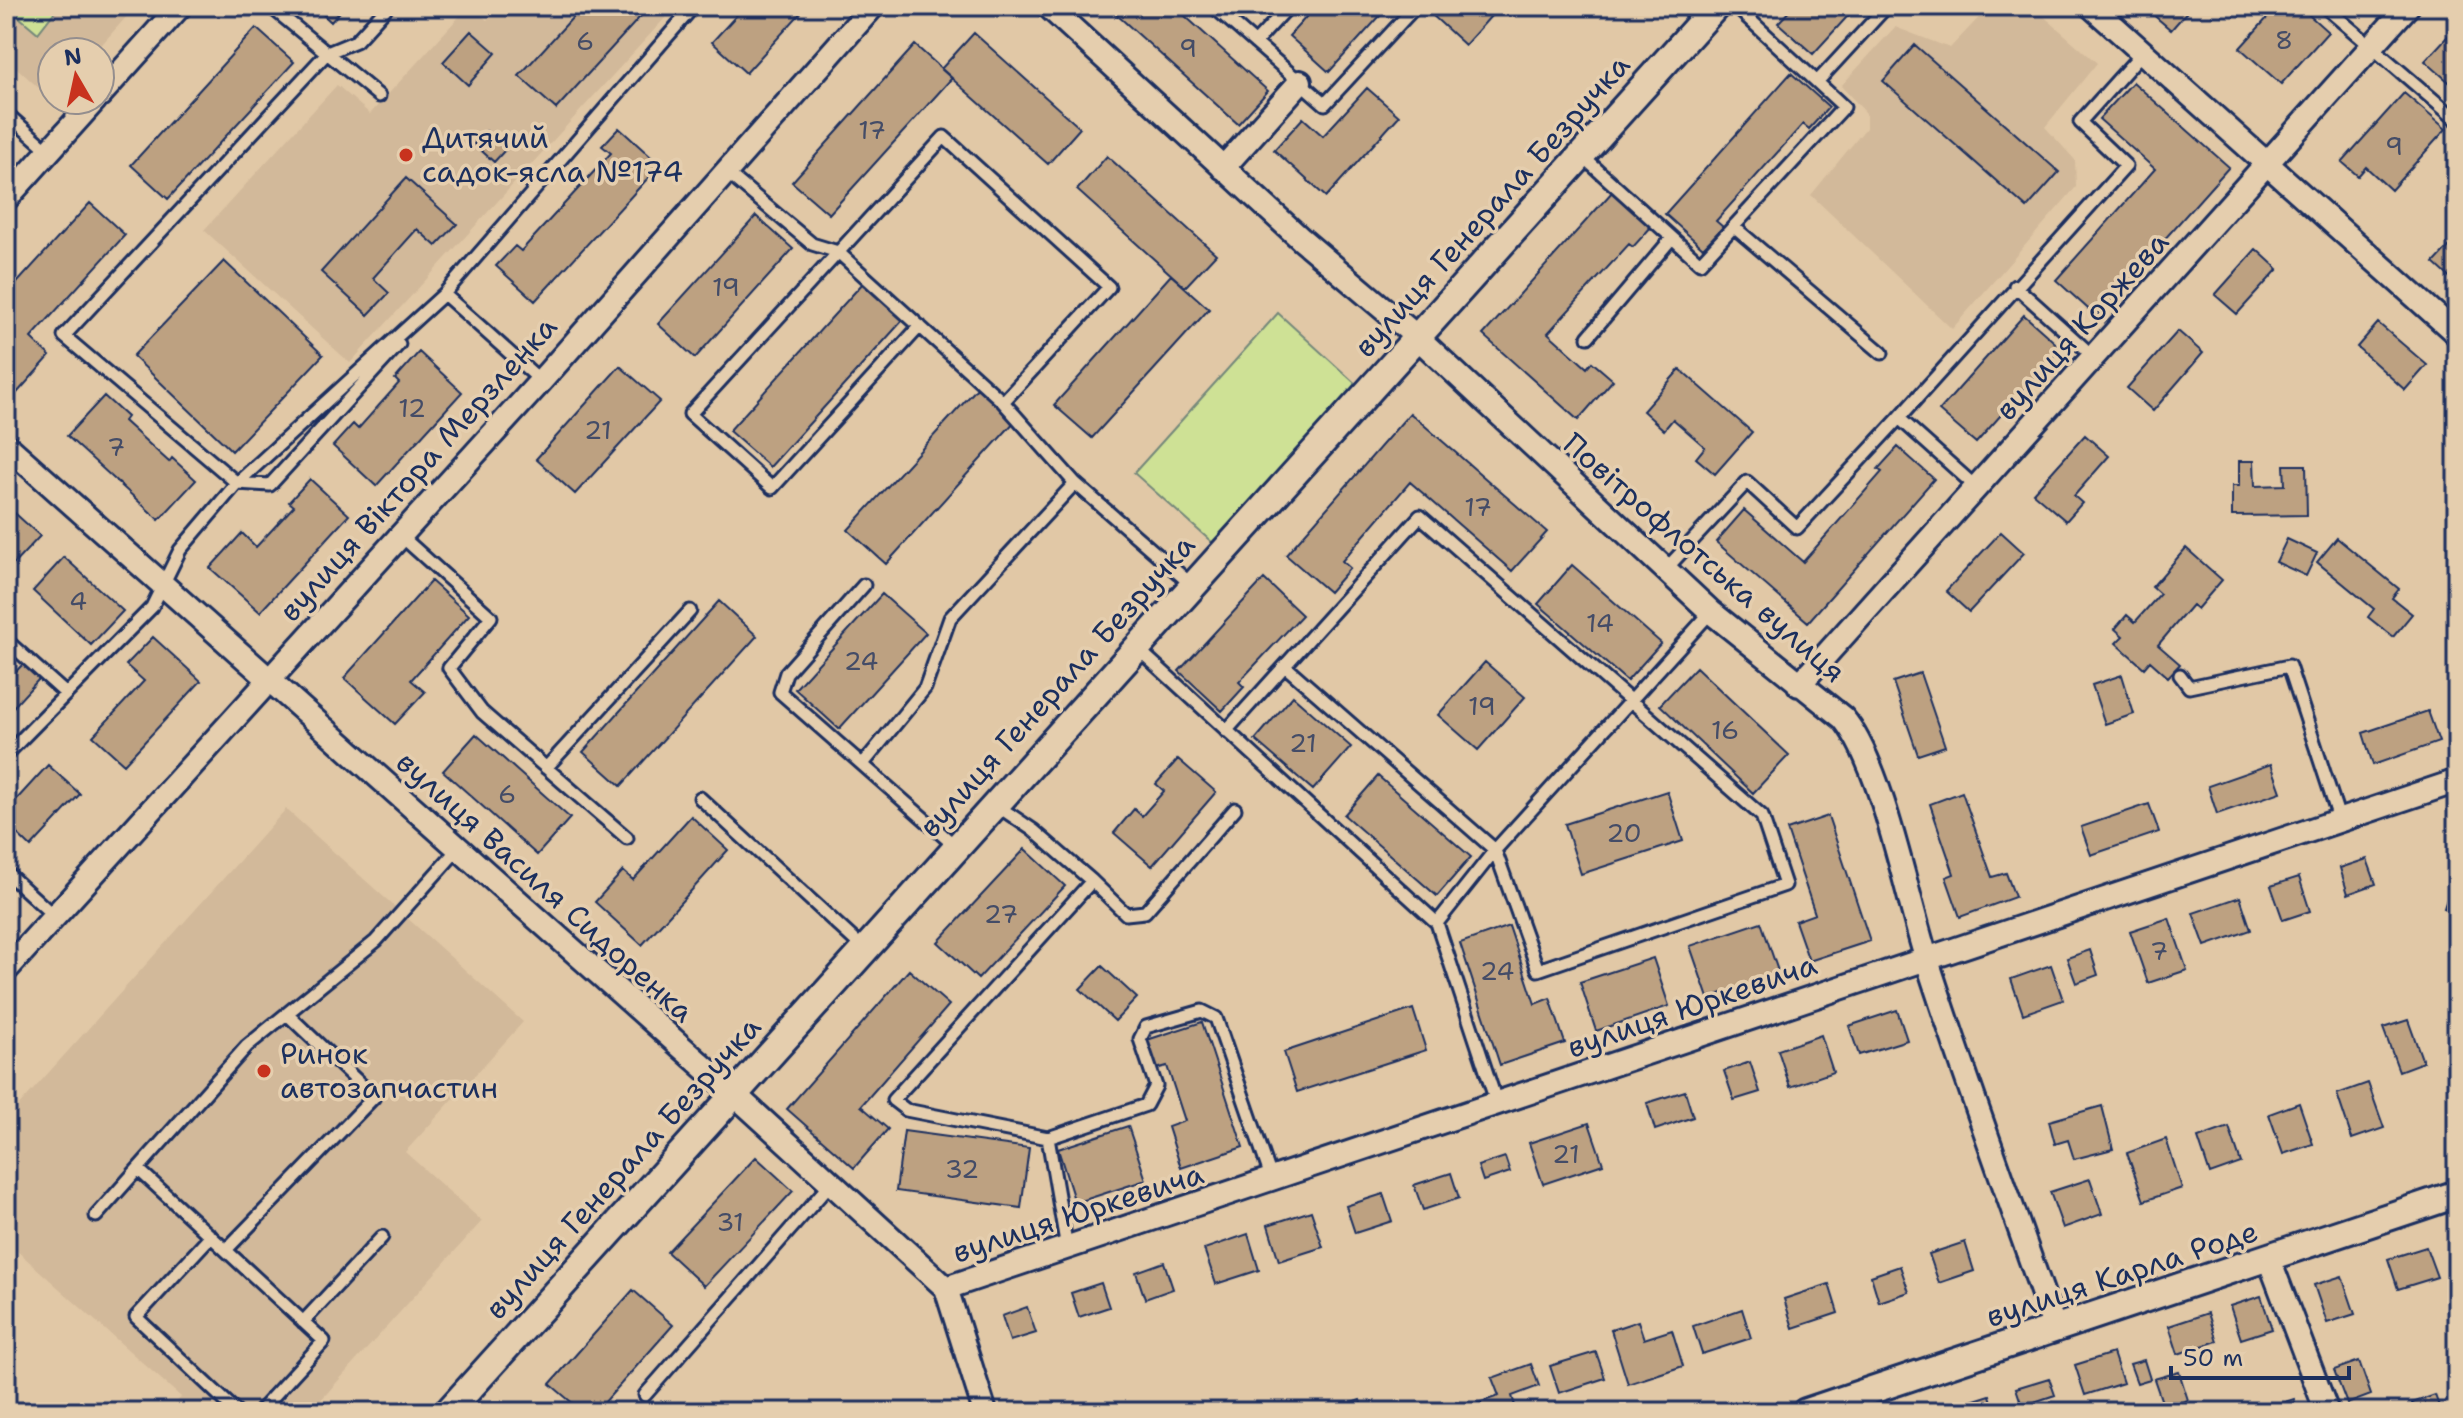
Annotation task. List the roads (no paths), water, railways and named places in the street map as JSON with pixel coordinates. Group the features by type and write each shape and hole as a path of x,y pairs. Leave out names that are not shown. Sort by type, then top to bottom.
{"street":[{"path":"116,77 180,6"},
{"name":"вулиця Віктора Мерзленка","path":"6,970 267,679 541,381 724,170 873,6"},
{"name":"вулиця Генерала Безручка","path":"448,1412 863,948 1716,6"},
{"path":"2091,6 2457,334"},
{"name":"вулиця Коржева","path":"1799,685 2408,6"},
{"name":"Повітрофлотська вулиця","path":"1050,7 1223,168 1417,337 1664,571 1799,685 1843,718 1856,733 1872,774 1927,958 2055,1329"},
{"path":"1223,168 1300,82"},
{"path":"6,199 81,116"},
{"name":"вулиця Василя Сидоренка","path":"6,445 733,1093 946,1288"},
{"name":"вулиця Юркевича","path":"946,1288 2457,781"},
{"name":"вулиця Карла Роде","path":"1806,1412 2457,1194"},
{"path":"2269,1259 2327,1412"},
{"path":"946,1288 985,1412"}],"lane":[{"path":"270,6 379,96"},
{"path":"388,6 356,41 327,53 64,336 237,483 270,485 701,6"},
{"path":"6,755 149,611 180,550 237,483 444,294 694,6"},
{"path":"1213,6 1325,104 1416,6"},
{"path":"1255,43 1289,6"},
{"path":"1581,155 1700,263 1844,107 1735,6"},
{"path":"1817,82 1887,6"},
{"path":"2324,6 2457,120"},
{"path":"1664,571 1747,482 1797,528 1899,418 2126,166 2080,122 2142,53"},
{"path":"6,113 49,151"},
{"path":"920,326 772,488 690,414 944,137 1109,287 1003,402"},
{"path":"724,170 812,244 838,252 1003,402 1075,483 1192,585"},
{"path":"1734,227 1882,353"},
{"path":"1588,337 1672,238"},
{"path":"2015,286 2094,357"},
{"path":"444,294 541,381"},
{"path":"1899,418 1977,488"},
{"path":"863,764 925,688 950,618 1075,483"},
{"path":"1226,731 1420,516 1762,816 1785,885 1538,970 1495,850 1285,666"},
{"path":"400,535 491,617 449,668 482,712 627,838"},
{"path":"864,585 786,673 780,692 955,846"},
{"path":"546,768 690,611"},
{"path":"1437,923 1495,850 1711,612"},
{"path":"6,640 65,693"},
{"path":"1136,647 1437,923 1497,1104"},
{"path":"2180,675 2189,687 2289,666 2340,821"},
{"path":"700,798 863,948"},
{"path":"994,803 1033,830 1126,914 1145,912 1235,809"},
{"path":"96,1216 247,1046 376,941 457,850"},
{"path":"6,872 54,916"},
{"path":"1092,881 893,1100 906,1110 1048,1138 1146,1105 1156,1086 1140,1039 1146,1027 1202,1011 1216,1018 1272,1180"},
{"path":"226,1250 374,1097 287,1014"},
{"path":"1048,1138 1067,1248"},
{"path":"138,1169 324,1341 259,1412"},
{"path":"645,1395 831,1183"},
{"path":"211,1236 136,1317 237,1412"},
{"path":"303,1322 382,1237"}],"place":[{"name":"Дитячий садок-ясла №174","path":"406,155"},
{"name":"Ринок автозапчастин","path":"264,1071"}]}
